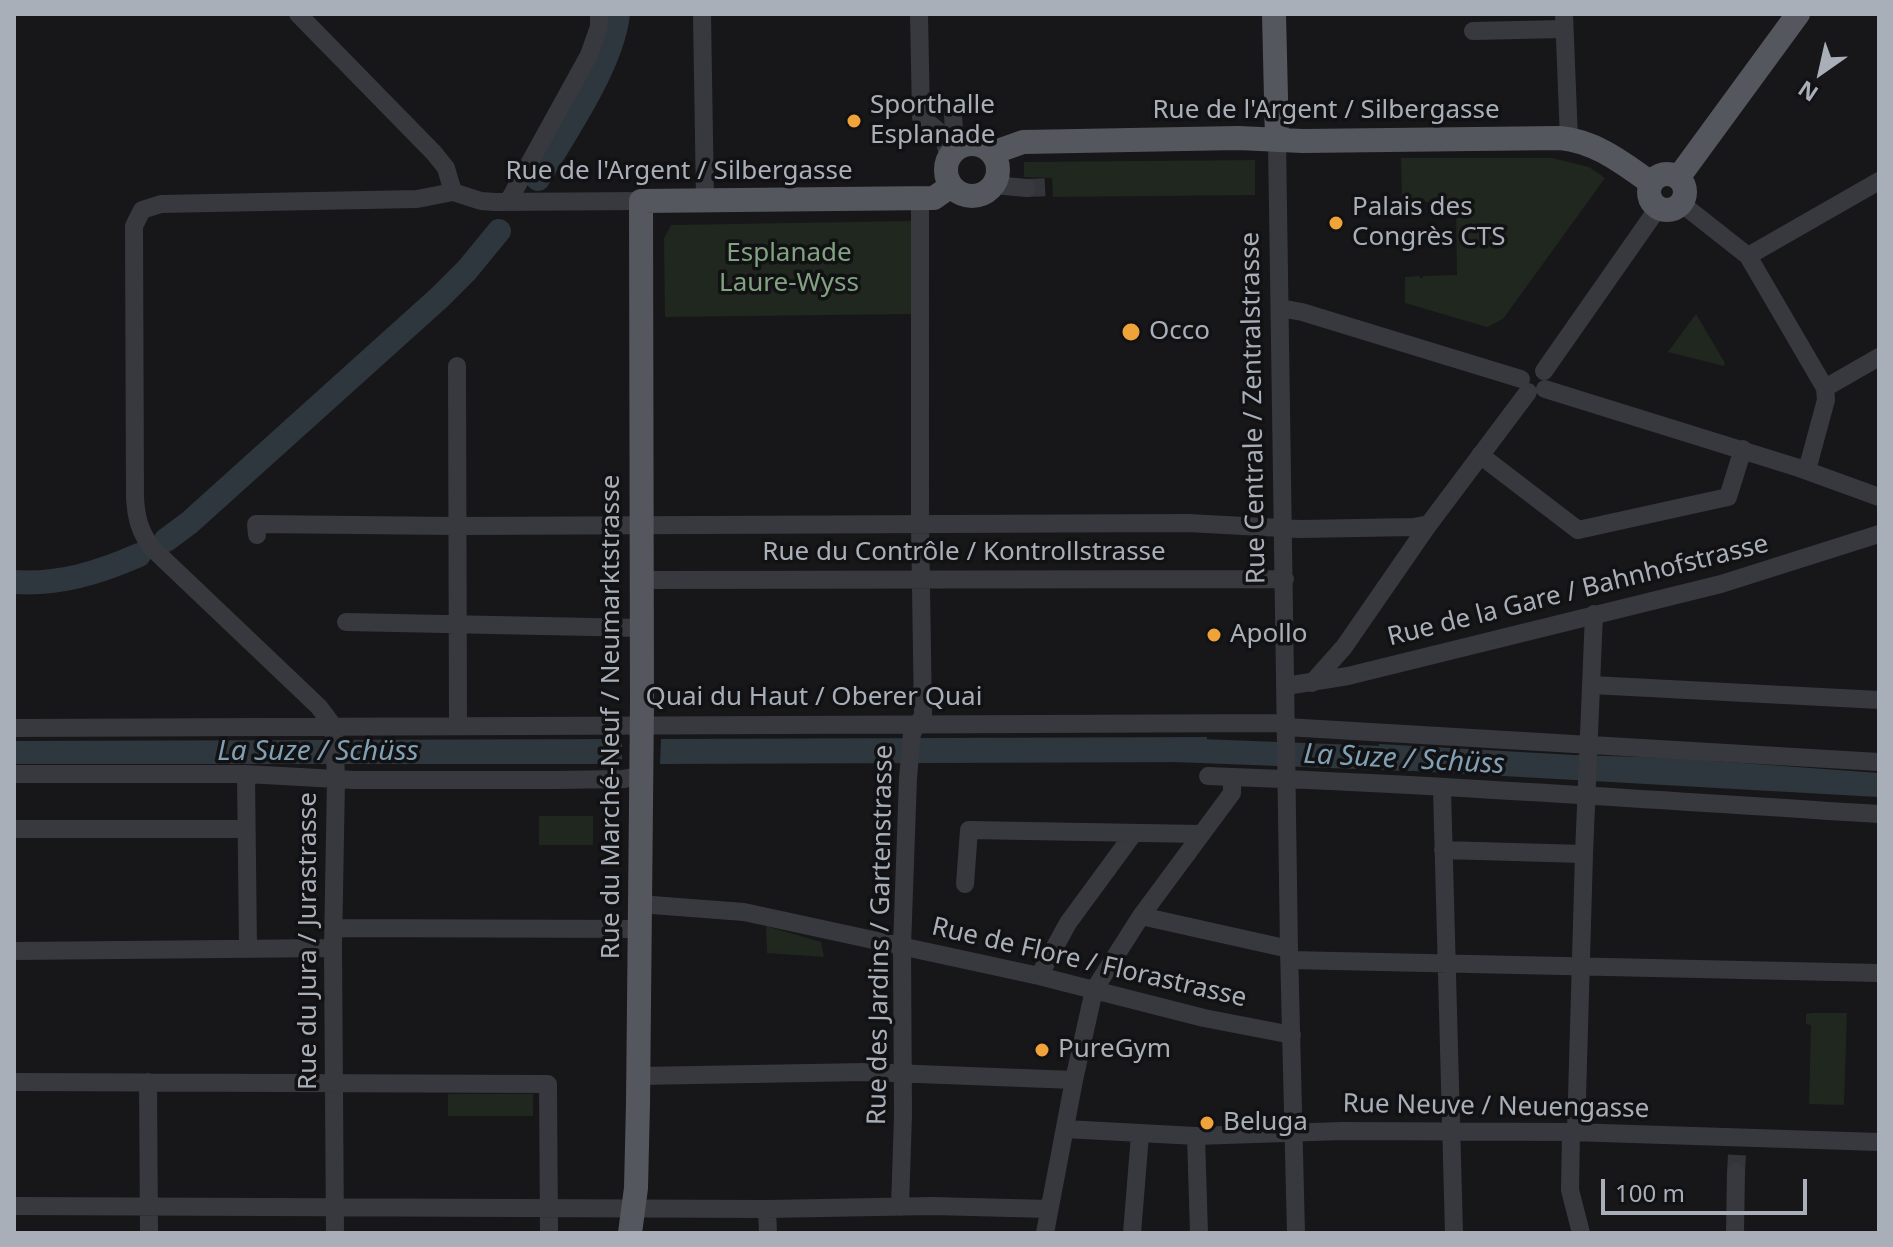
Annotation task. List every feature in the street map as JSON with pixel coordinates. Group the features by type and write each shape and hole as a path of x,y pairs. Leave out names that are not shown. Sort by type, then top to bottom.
{"main road":[{"name":"Rue Centrale / Zentralstrasse","path":"1274,14 1277,140"},
{"path":"1678,178 1798,14"},
{"name":"Rue de l'Argent / Silbergasse","path":"952,153 970,144 992,153 1023,142 1238,138 1569,139 1602,150 1651,183"},
{"path":"951,186 946,171 952,153"},
{"path":"992,153 998,169 993,185"},
{"path":"1666,174 1678,178 1685,187 1670,206 1649,197 1651,183 1666,174"},
{"name":"Rue de l'Argent / Silbergasse","path":"641,201 920,199 934,198 951,186 967,195 977,195 993,185"},
{"name":"Rue du Marché-Neuf / Neumarktstrasse","path":"630,1233 636,1181 642,728 641,201"}],"street":[{"path":"298,14 434,153 446,168 453,192 417,199 161,204 142,210 135,220 133,233 135,497 136,515 143,537 153,549 319,707 334,732"},
{"path":"508,202 589,55 599,27 599,14"},
{"path":"702,14 705,199"},
{"path":"919,14 921,117 942,134 952,153"},
{"path":"1473,31 1564,21 1569,139"},
{"path":"952,153 953,114"},
{"name":"Rue Centrale / Zentralstrasse","path":"1277,140 1296,1233"},
{"path":"1748,256 1879,181"},
{"name":"Rue de l'Argent / Silbergasse","path":"993,185 1027,188"},
{"name":"Rue de l'Argent / Silbergasse","path":"453,192 481,201 641,201"},
{"name":"Rue des Jardins / Gartenstrasse","path":"900,1207 902,947 909,766 915,729 923,716 920,199"},
{"path":"1312,683 1344,647 1480,455 1670,206 1748,256 1825,388 1826,400 1801,472"},
{"path":"1280,308 1534,383 1743,449 1879,497"},
{"path":"1825,388 1879,357"},
{"path":"457,366 458,725"},
{"path":"1480,455 1578,530 1728,497 1743,449"},
{"path":"257,535 256,524 1109,524 1378,528 1429,524"},
{"name":"Rue de la Gare / Bahnhofstrasse","path":"1286,686 1312,683 1749,576 1879,534"},
{"name":"Rue du Contrôle / Kontrollstrasse","path":"642,580 1285,579"},
{"path":"1581,1233 1569,1186 1574,1132 1594,614"},
{"path":"346,622 641,628"},
{"path":"1592,685 1879,700"},
{"name":"Quai du Haut / Oberer Quai","path":"14,728 334,732 458,725 915,729 1230,722 1287,729 1589,750 1879,762"},
{"name":"Rue du Jura / Jurastrasse","path":"334,732 335,1233"},
{"path":"1208,776 1232,785 1287,772 1442,789 1587,789 1879,814"},
{"path":"14,774 336,773 554,780 623,779 641,773"},
{"path":"246,774 248,948"},
{"path":"1045,1233 1094,990 1232,785"},
{"path":"1442,789 1454,1233"},
{"path":"14,829 246,829"},
{"path":"965,884 969,830 1201,834"},
{"path":"1039,976 1068,923 1134,833"},
{"path":"1443,850 1584,854"},
{"name":"Rue de Flore / Florastrasse","path":"639,904 744,912 1039,976 1204,1018 1292,1035"},
{"path":"1141,916 1290,954 1445,962 1879,973"},
{"path":"335,928 639,929"},
{"path":"14,951 333,948"},
{"path":"638,1076 901,1073 1074,1080"},
{"path":"14,1082 548,1084 549,1233"},
{"path":"148,1082 149,1233"},
{"name":"Rue Neuve / Neuengasse","path":"1065,1129 1196,1136 1574,1132 1737,1155 1879,1142"},
{"path":"1132,1233 1140,1135"},
{"path":"1196,1136 1199,1233"},
{"path":"1735,1233 1737,1155"},
{"path":"14,1206 633,1208 767,1221 900,1207 1049,1209"}],"green space":[{"path":"1401,158 1552,158 1589,167 1605,178 1503,319 1487,327 1405,303 1405,277 1419,276 1422,279 1423,276 1457,275 1456,202 1402,202"},
{"path":"1255,160 1255,195 1053,197 1052,178 1024,177 1024,162"},
{"name":"Esplanade Laure-Wyss","path":"913,221 913,314 665,317 664,238 671,225"},
{"path":"1696,314 1725,363 1724,366 1668,352"},
{"path":"539,816 593,816 593,845 539,845"},
{"path":"766,926 821,942 824,957 767,953"},
{"path":"1847,1013 1844,1105 1809,1104 1811,1025 1806,1024 1806,1014"},
{"path":"448,1094 533,1094 533,1116 448,1116"}],"water":[{"path":"1207,737 1207,762 660,764 661,739"},
{"path":"622,739 622,764 14,764 14,741"},
{"path":"1379,744 1674,758 1879,773 1878,797 1378,769"}],"waterway":[{"name":"La Suze / Schüss","path":"538,179 597,77 607,55 618,14"},
{"name":"La Suze / Schüss","path":"166,540 189,523 440,297 499,231"},
{"name":"La Suze / Schüss","path":"14,582 47,582 78,576 139,555"},
{"name":"La Suze / Schüss","path":"1174,750 1409,759"}],"tunnel":[{"path":"1027,188 1050,187"},
{"path":"1736,1172 1737,1155"}],"place":[{"name":"Sporthalle Esplanade","path":"854,121"},
{"name":"Palais des Congrès CTS","path":"1336,223"},
{"name":"Occo","path":"1131,332"},
{"name":"Apollo","path":"1214,635"},
{"name":"PureGym","path":"1042,1050"},
{"name":"Beluga","path":"1207,1123"}]}
